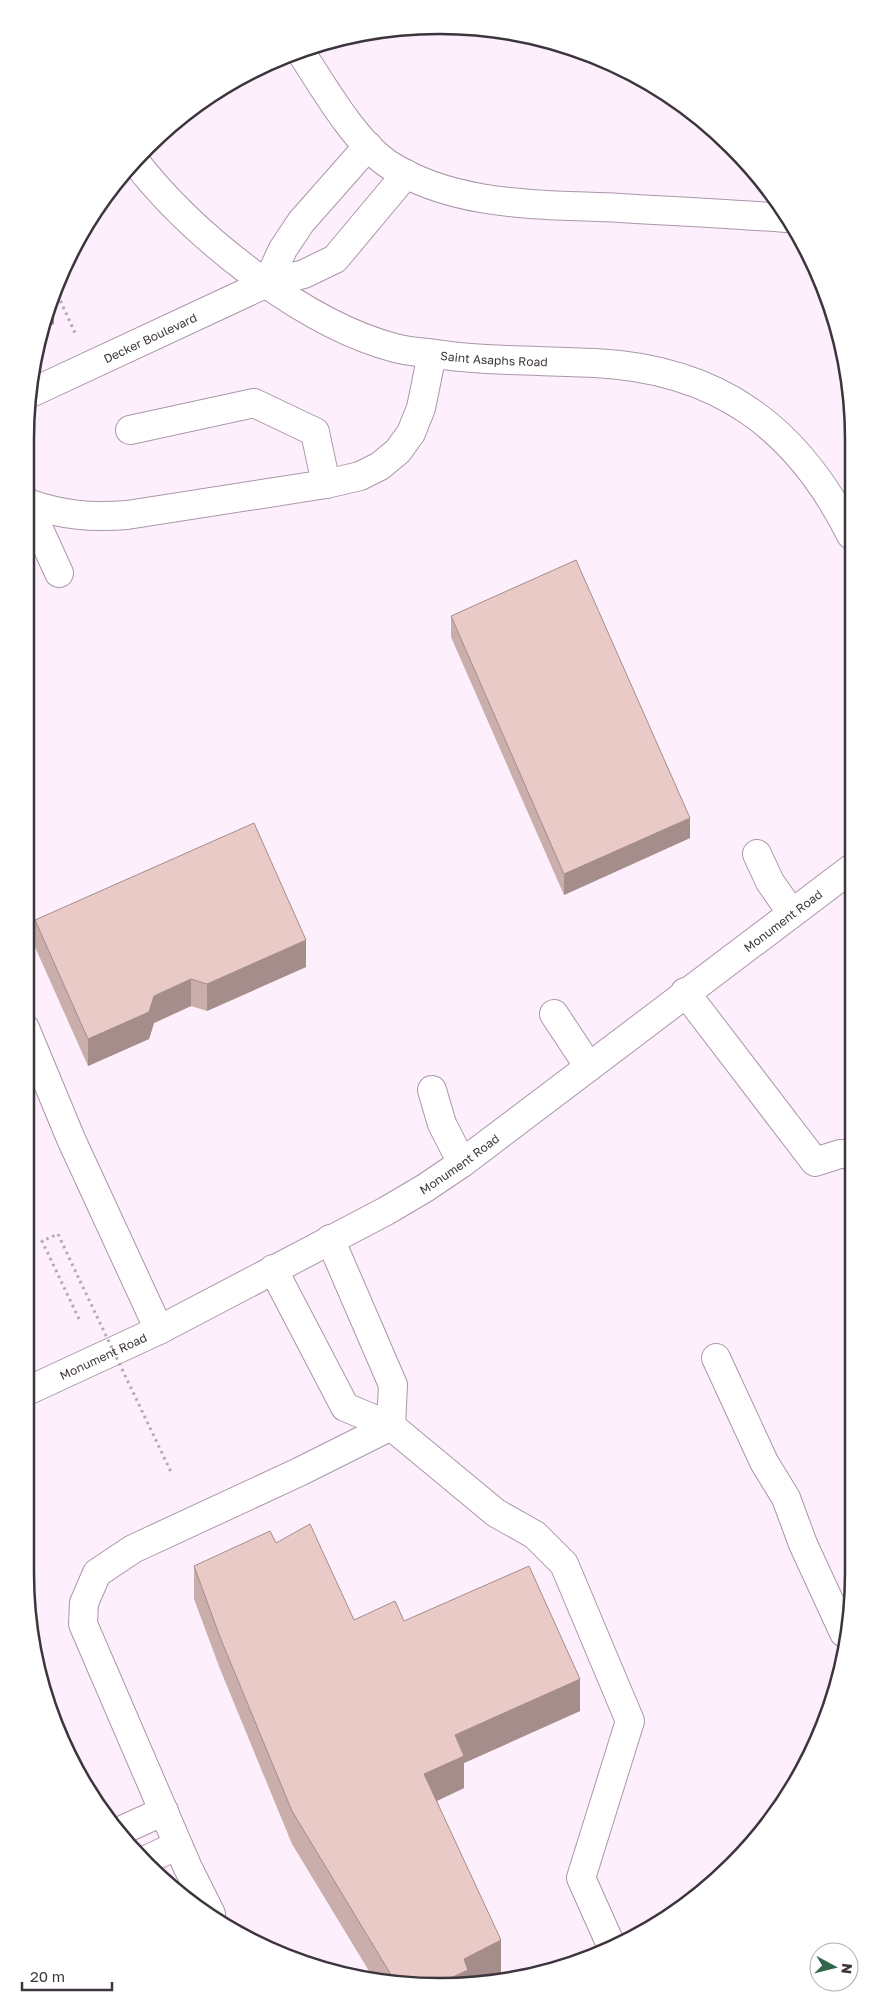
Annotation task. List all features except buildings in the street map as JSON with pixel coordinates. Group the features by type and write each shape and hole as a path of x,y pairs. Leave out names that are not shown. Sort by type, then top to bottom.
{"street":[{"path":"304,57 340,111 368,146 387,163 406,174 466,195 512,202 779,218"},
{"path":"267,283 283,249 301,222 368,146"},
{"name":"Saint Asaphs Road","path":"140,166 175,208 237,262 308,310 368,339 396,348 432,354 481,359 597,363 628,366 688,379 713,390 758,416 782,436 802,457 822,483 845,524"},
{"name":"Decker Boulevard","path":"37,390 267,283 304,274 335,259 406,174"},
{"path":"34,504 51,511 98,517 127,515 326,484 360,476 380,466 398,451 411,432 421,408 432,354"},
{"path":"130,430 254,403 315,432 326,484"},
{"path":"34,518 59,573"},
{"path":"758,854 770,882 791,912"},
{"name":"Monument Road","path":"34,1388 159,1330 425,1188 462,1163 590,1067 685,992 845,873"},
{"path":"685,992 815,1162 845,1154"},
{"path":"554,1014 590,1067"},
{"path":"34,1050 71,1139 159,1330"},
{"path":"432,1090 442,1124 462,1163"},
{"path":"330,1239 393,1386 391,1426"},
{"path":"273,1269 345,1406 391,1426 496,1513 535,1536 564,1564 630,1721 581,1878 609,1941"},
{"path":"716,1358 764,1462 786,1498 803,1544 842,1627"},
{"path":"206,1905 178,1845 84,1624 84,1603 97,1573 133,1549 299,1472 391,1426"},
{"path":"125,1829 164,1811"},
{"path":"151,1857 178,1845"}],"path":[{"path":"59,298 76,336"},
{"path":"79,1319 42,1241 58,1234 172,1474"}]}
